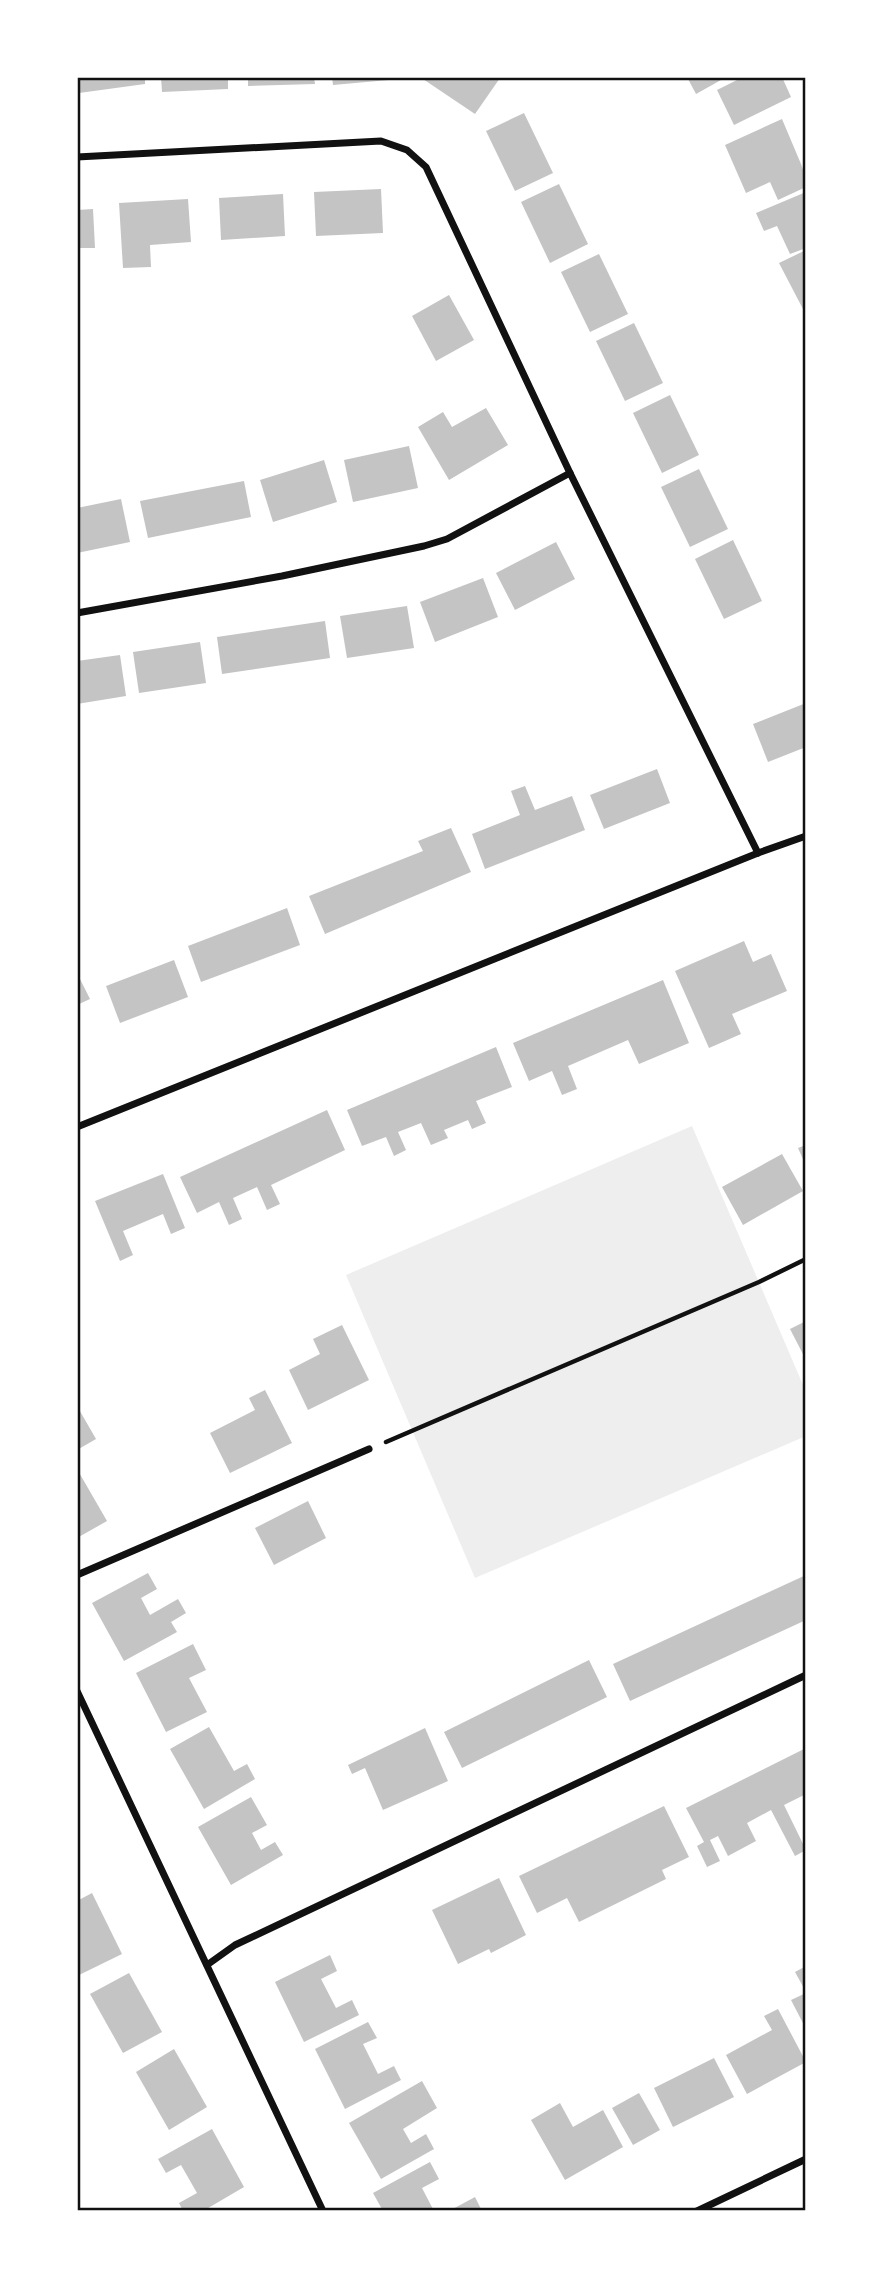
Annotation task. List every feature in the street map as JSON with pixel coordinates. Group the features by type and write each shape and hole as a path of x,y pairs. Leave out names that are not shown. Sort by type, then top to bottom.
{"street":[{"path":"77,157 381,141 407,150 426,167 570,473 758,853"},
{"path":"77,613 282,576 424,546 447,539 570,473"},
{"path":"77,1127 806,836"},
{"path":"77,1575 369,1449"},
{"path":"207,1965 235,1945 806,1675"},
{"path":"77,1691 323,2211"},
{"path":"697,2211 806,2159"}],"path":[{"path":"369,1449 759,1282 806,1259"}],"shaded area":[{"path":"692,1126 806,1392 806,1436 475,1578 346,1275"}],"building":[{"path":"77,77 145,77 145,84 79,93"},
{"path":"161,77 228,77 228,89 162,92"},
{"path":"248,77 314,77 315,84 248,86"},
{"path":"332,77 400,77 400,79 333,85"},
{"path":"420,77 498,77 500,78 475,114"},
{"path":"687,77 720,77 721,80 696,94"},
{"path":"743,77 782,77 791,97 734,125 717,90"},
{"path":"524,113 553,173 515,191 486,131"},
{"path":"782,119 806,178 806,187 778,200 770,182 746,193 725,145"},
{"path":"559,184 588,244 550,263 521,202"},
{"path":"381,189 383,233 316,236 314,192"},
{"path":"806,192 806,248 790,254 777,226 764,231 756,213"},
{"path":"283,194 285,236 221,240 219,198"},
{"path":"188,199 191,242 150,245 151,267 123,268 119,203"},
{"path":"93,209 95,248 77,248 77,210"},
{"path":"806,250 806,310 804,311 779,263"},
{"path":"599,254 628,314 590,332 561,272"},
{"path":"449,295 474,340 436,361 412,316"},
{"path":"634,323 663,383 625,401 596,341"},
{"path":"670,395 699,455 662,473 633,413"},
{"path":"486,408 508,445 449,480 418,427 443,412 452,427"},
{"path":"409,446 418,488 353,502 344,460"},
{"path":"324,460 337,502 273,522 260,480"},
{"path":"699,469 728,529 690,547 661,487"},
{"path":"244,481 251,517 148,538 140,501"},
{"path":"121,499 130,542 77,553 77,508"},
{"path":"733,540 762,601 724,619 695,559"},
{"path":"556,542 575,579 515,610 496,573"},
{"path":"483,578 498,617 435,642 420,602"},
{"path":"407,606 414,648 347,658 340,616"},
{"path":"325,621 330,658 222,674 217,637"},
{"path":"200,642 206,683 139,693 133,652"},
{"path":"120,655 126,696 77,704 77,661"},
{"path":"806,703 806,747 768,762 753,724"},
{"path":"657,769 670,803 604,829 590,795"},
{"path":"525,786 535,810 572,796 585,830 485,869 472,834 520,815 511,791"},
{"path":"451,828 471,872 325,934 309,896 423,851 418,841"},
{"path":"287,908 300,945 201,982 188,946"},
{"path":"744,941 753,962 771,954 787,991 732,1014 741,1034 709,1048 675,971"},
{"path":"174,960 188,997 120,1023 106,986"},
{"path":"77,973 90,999 77,1005"},
{"path":"663,980 689,1043 639,1064 628,1040 568,1066 577,1089 562,1095 552,1071 529,1081 513,1043"},
{"path":"496,1047 512,1087 476,1101 486,1123 472,1129 468,1120 444,1130 448,1138 431,1145 421,1123 398,1132 406,1150 394,1156 386,1137 362,1146 347,1110"},
{"path":"327,1110 345,1150 271,1185 280,1204 267,1210 257,1187 233,1198 242,1219 229,1225 219,1202 197,1213 180,1177"},
{"path":"806,1145 806,1166 798,1148"},
{"path":"782,1154 803,1191 743,1225 722,1187"},
{"path":"163,1174 185,1228 171,1234 163,1214 123,1231 133,1255 120,1261 95,1201"},
{"path":"806,1321 806,1360 790,1329"},
{"path":"342,1325 369,1380 308,1410 289,1370 320,1354 313,1339"},
{"path":"265,1390 292,1443 230,1473 210,1433 255,1410 249,1398"},
{"path":"77,1406 96,1439 77,1450"},
{"path":"77,1469 107,1521 77,1538"},
{"path":"308,1501 326,1538 274,1565 255,1528"},
{"path":"148,1573 157,1589 141,1598 150,1615 178,1599 186,1613 171,1622 177,1632 124,1661 92,1603"},
{"path":"806,1575 806,1620 630,1701 613,1664"},
{"path":"193,1644 206,1670 189,1678 207,1712 166,1732 136,1673"},
{"path":"589,1660 607,1697 462,1768 444,1732"},
{"path":"209,1727 234,1771 247,1764 255,1779 204,1809 170,1749"},
{"path":"425,1728 448,1781 383,1810 365,1768 352,1774 348,1765"},
{"path":"806,1748 806,1794 784,1805 806,1850 795,1856 771,1810 747,1823 756,1841 728,1856 718,1836 710,1840 720,1861 707,1867 697,1846 704,1842 686,1808"},
{"path":"251,1797 267,1825 252,1833 261,1850 275,1842 283,1855 231,1885 198,1827"},
{"path":"664,1806 689,1857 662,1870 666,1879 579,1922 567,1898 537,1913 519,1876"},
{"path":"499,1878 526,1935 491,1953 489,1949 458,1964 432,1910"},
{"path":"92,1893 122,1954 77,1976 77,1901"},
{"path":"330,1955 337,1971 321,1979 336,2008 352,2000 359,2015 304,2042 275,1982"},
{"path":"806,1966 806,1992 795,1972"},
{"path":"129,1973 162,2032 123,2053 90,1994"},
{"path":"806,1993 806,2029 791,2000"},
{"path":"778,2009 806,2062 747,2094 726,2055 772,2030 764,2016"},
{"path":"368,2022 377,2038 363,2044 378,2074 394,2066 401,2080 345,2109 315,2049"},
{"path":"174,2049 207,2107 169,2130 136,2072"},
{"path":"714,2058 734,2097 673,2127 654,2088"},
{"path":"422,2081 437,2108 403,2129 411,2143 426,2134 434,2149 381,2179 349,2123"},
{"path":"639,2093 660,2130 633,2145 612,2108"},
{"path":"560,2103 573,2127 603,2110 623,2147 565,2180 531,2120"},
{"path":"212,2129 244,2187 203,2211 183,2211 179,2203 197,2193 181,2165 166,2173 158,2159"},
{"path":"430,2162 439,2179 422,2188 434,2211 383,2211 373,2193"},
{"path":"475,2197 482,2211 449,2211"}]}
